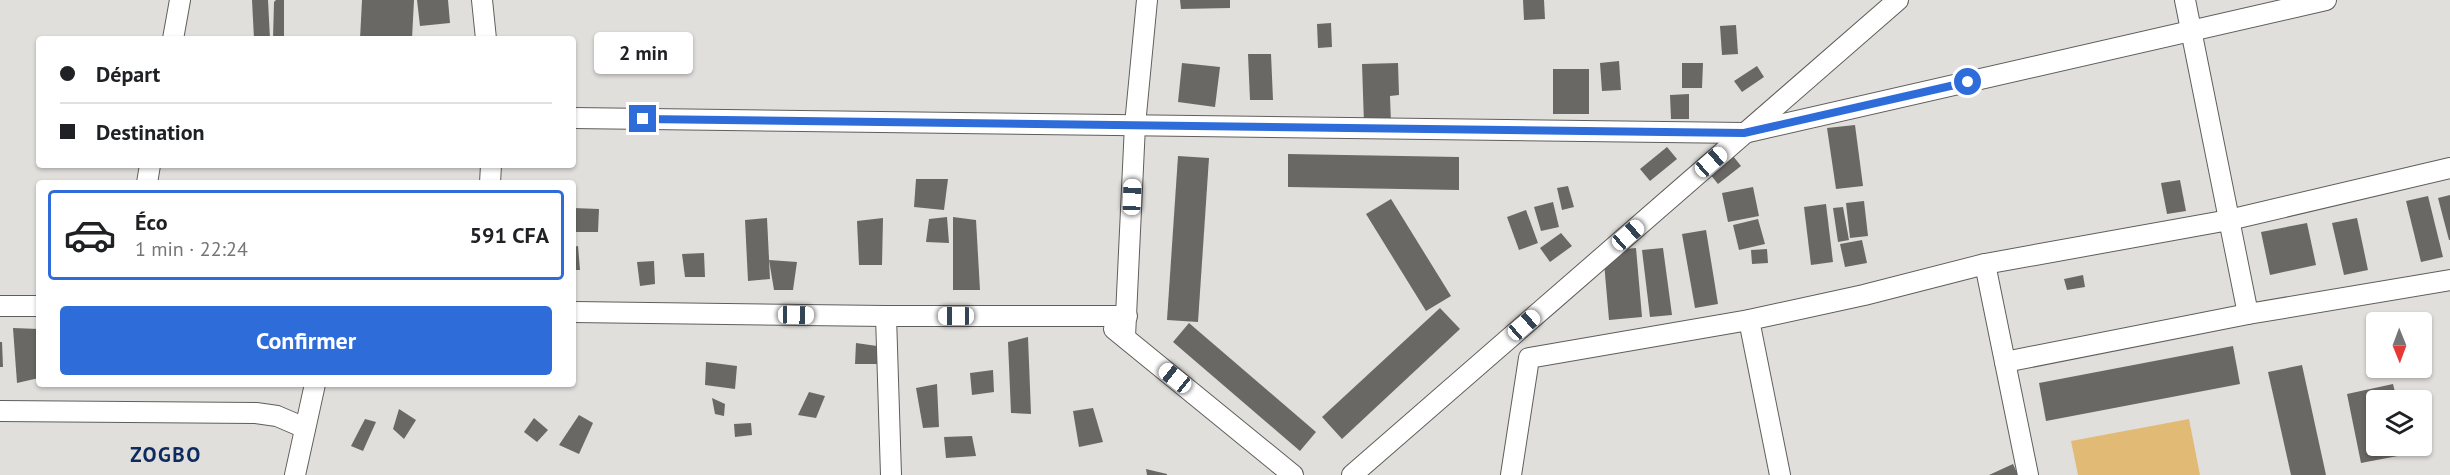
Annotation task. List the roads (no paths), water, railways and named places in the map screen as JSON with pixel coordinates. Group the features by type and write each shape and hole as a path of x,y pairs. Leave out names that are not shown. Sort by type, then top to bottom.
{"street":[{"path":"174,36 180,0"},
{"path":"482,0 486,36"},
{"path":"1125,337 1135,125 1147,0"},
{"path":"1352,475 1898,0"},
{"path":"2185,0 2248,314"},
{"path":"576,118 1744,133 2326,0"},
{"path":"1511,475 1529,358 1749,320 1864,295 1985,264 2229,220 2450,168"},
{"path":"1985,264 2028,475"},
{"path":"2005,362 2248,314 2450,280"},
{"path":"0,306 36,306"},
{"path":"576,312 1127,316"},
{"path":"886,316 891,475"},
{"path":"1098,316 1293,475"},
{"path":"1749,320 1780,475"},
{"path":"295,475 314,387"},
{"path":"0,411 256,413 277,416 304,428"}],"district":[{"name":"ZOGBO","path":"166,455"}]}
